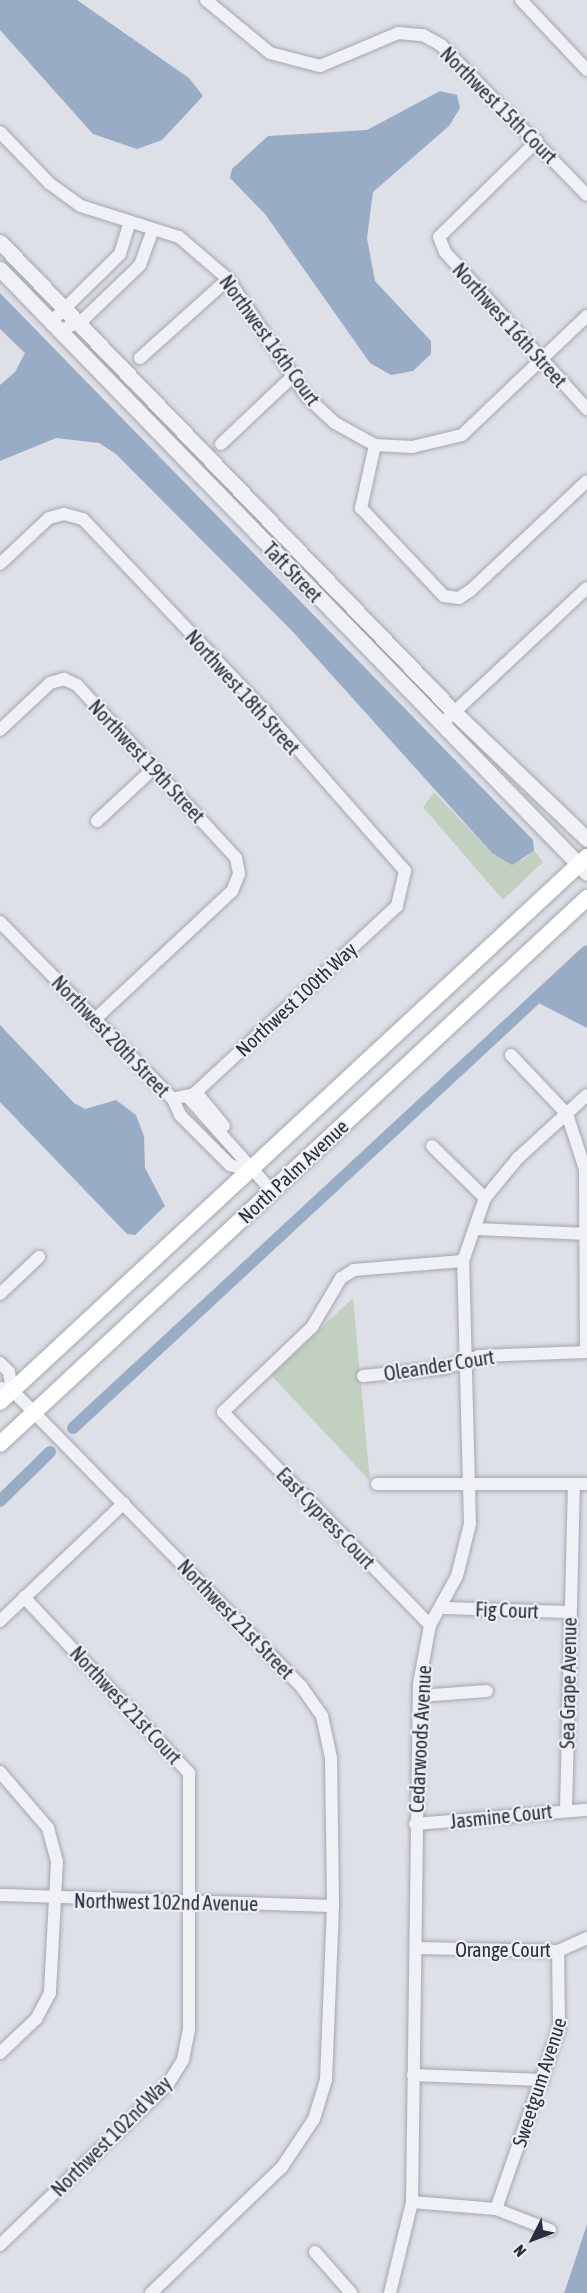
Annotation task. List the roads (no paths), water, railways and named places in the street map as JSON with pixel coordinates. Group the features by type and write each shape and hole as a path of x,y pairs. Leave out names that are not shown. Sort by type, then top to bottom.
{"main road":[{"name":"North Palm Avenue","path":"4,1394 584,865"},
{"name":"North Palm Avenue","path":"0,1444 587,898"}],"street":[{"path":"521,0 587,70"},
{"name":"Northwest 15th Court","path":"210,1 270,53 320,66 398,33 423,35 441,45 537,141 587,195"},
{"name":"Northwest 16th Court","path":"0,132 65,194 129,224 153,230 198,248 228,279 294,375 306,397 335,423 375,445"},
{"name":"Northwest 16th Street","path":"537,141 439,237 542,363 587,409"},
{"path":"55,327 64,310 120,254 129,224"},
{"path":"55,327 76,322 140,265 153,230"},
{"name":"Taft Street","path":"0,242 454,712 587,839"},
{"name":"Taft Street","path":"0,269 440,725 584,865"},
{"path":"140,358 228,279"},
{"path":"587,316 542,363 462,435 412,447 375,445 361,508 444,596 459,598 587,481"},
{"path":"221,444 294,375"},
{"name":"Northwest 18th Street","path":"0,564 49,518 64,514 83,519 262,708 405,871 405,885"},
{"path":"440,725 587,588"},
{"name":"Northwest 19th Street","path":"0,730 50,683 64,679 77,685 236,858 239,874 232,891 94,1020"},
{"path":"97,821 154,768"},
{"name":"Northwest 100th Way","path":"174,1099 191,1094 397,906 405,885"},
{"name":"Northwest 20th Street","path":"0,922 174,1099 180,1115 230,1165 249,1170"},
{"path":"510,1054 567,1114 585,1169 586,1352"},
{"name":"Northwest 20th Street","path":"191,1094 228,1132 229,1141 249,1170 272,1191"},
{"path":"430,1625 444,1608 463,1554 472,1482 466,1362 460,1313 463,1261 477,1229 485,1198 587,1095"},
{"path":"432,1146 485,1198"},
{"path":"477,1229 587,1234"},
{"path":"0,1294 39,1257"},
{"name":"East Cypress Court","path":"430,1625 223,1412 312,1327 341,1278 354,1270 463,1261"},
{"name":"Oleander Court","path":"363,1376 466,1362 479,1356 586,1352"},
{"name":"Northwest 21st Street","path":"0,1363 9,1372 4,1394 33,1412 302,1686 322,1716 331,1758 333,1906 326,2080 314,2119 282,2167 151,2293"},
{"path":"377,1484 472,1482 581,1484"},
{"name":"Sea Grape Avenue","path":"566,1809 570,1612 581,1484"},
{"path":"0,1621 124,1503"},
{"name":"Northwest 21st Court","path":"24,1597 189,1773 191,1901"},
{"name":"Fig Court","path":"444,1608 570,1612"},
{"name":"Cedarwoods Avenue","path":"390,2293 412,2202 412,2075 417,1948 415,1824 419,1696 430,1625"},
{"path":"419,1696 487,1691"},
{"path":"0,1772 48,1828 57,1862 50,1993 36,2019 0,2053"},
{"name":"Jasmine Court","path":"415,1824 499,1820 566,1809 587,1810"},
{"name":"Northwest 102nd Avenue","path":"0,1895 54,1900 191,1901 333,1906"},
{"name":"Northwest 102nd Way","path":"0,2245 168,2084 183,2060 189,2030 191,1901"},
{"name":"Orange Court","path":"417,1948 558,1951 587,1938"},
{"name":"Sweetgum Avenue","path":"496,2210 543,2080 562,2008 558,1951"},
{"path":"412,2075 543,2080"},
{"path":"412,2202 496,2210 550,2230"},
{"path":"315,2252 349,2293"}],"water":[{"path":"0,0 77,0 189,78 203,96 162,140 137,149 93,134 0,30"},
{"path":"440,91 457,95 460,108 449,126 373,192 367,238 375,281 431,341 431,354 413,371 391,375 370,363 265,214 230,178 232,169 268,136 367,130"},
{"path":"0,293 533,840 534,851 512,865 492,853 292,631 116,454 99,443 56,438 0,461 0,385 15,372 25,353 0,329"},
{"path":"587,951 587,1028 531,999"},
{"path":"0,1025 74,1103 85,1109 116,1100 136,1115 144,1136 145,1168 165,1206 135,1235 127,1234 0,1102"},
{"path":"587,2224 587,2293 564,2293 572,2270"}],"waterway":[{"path":"73,1428 587,951"},
{"path":"0,1501 50,1452"}]}
